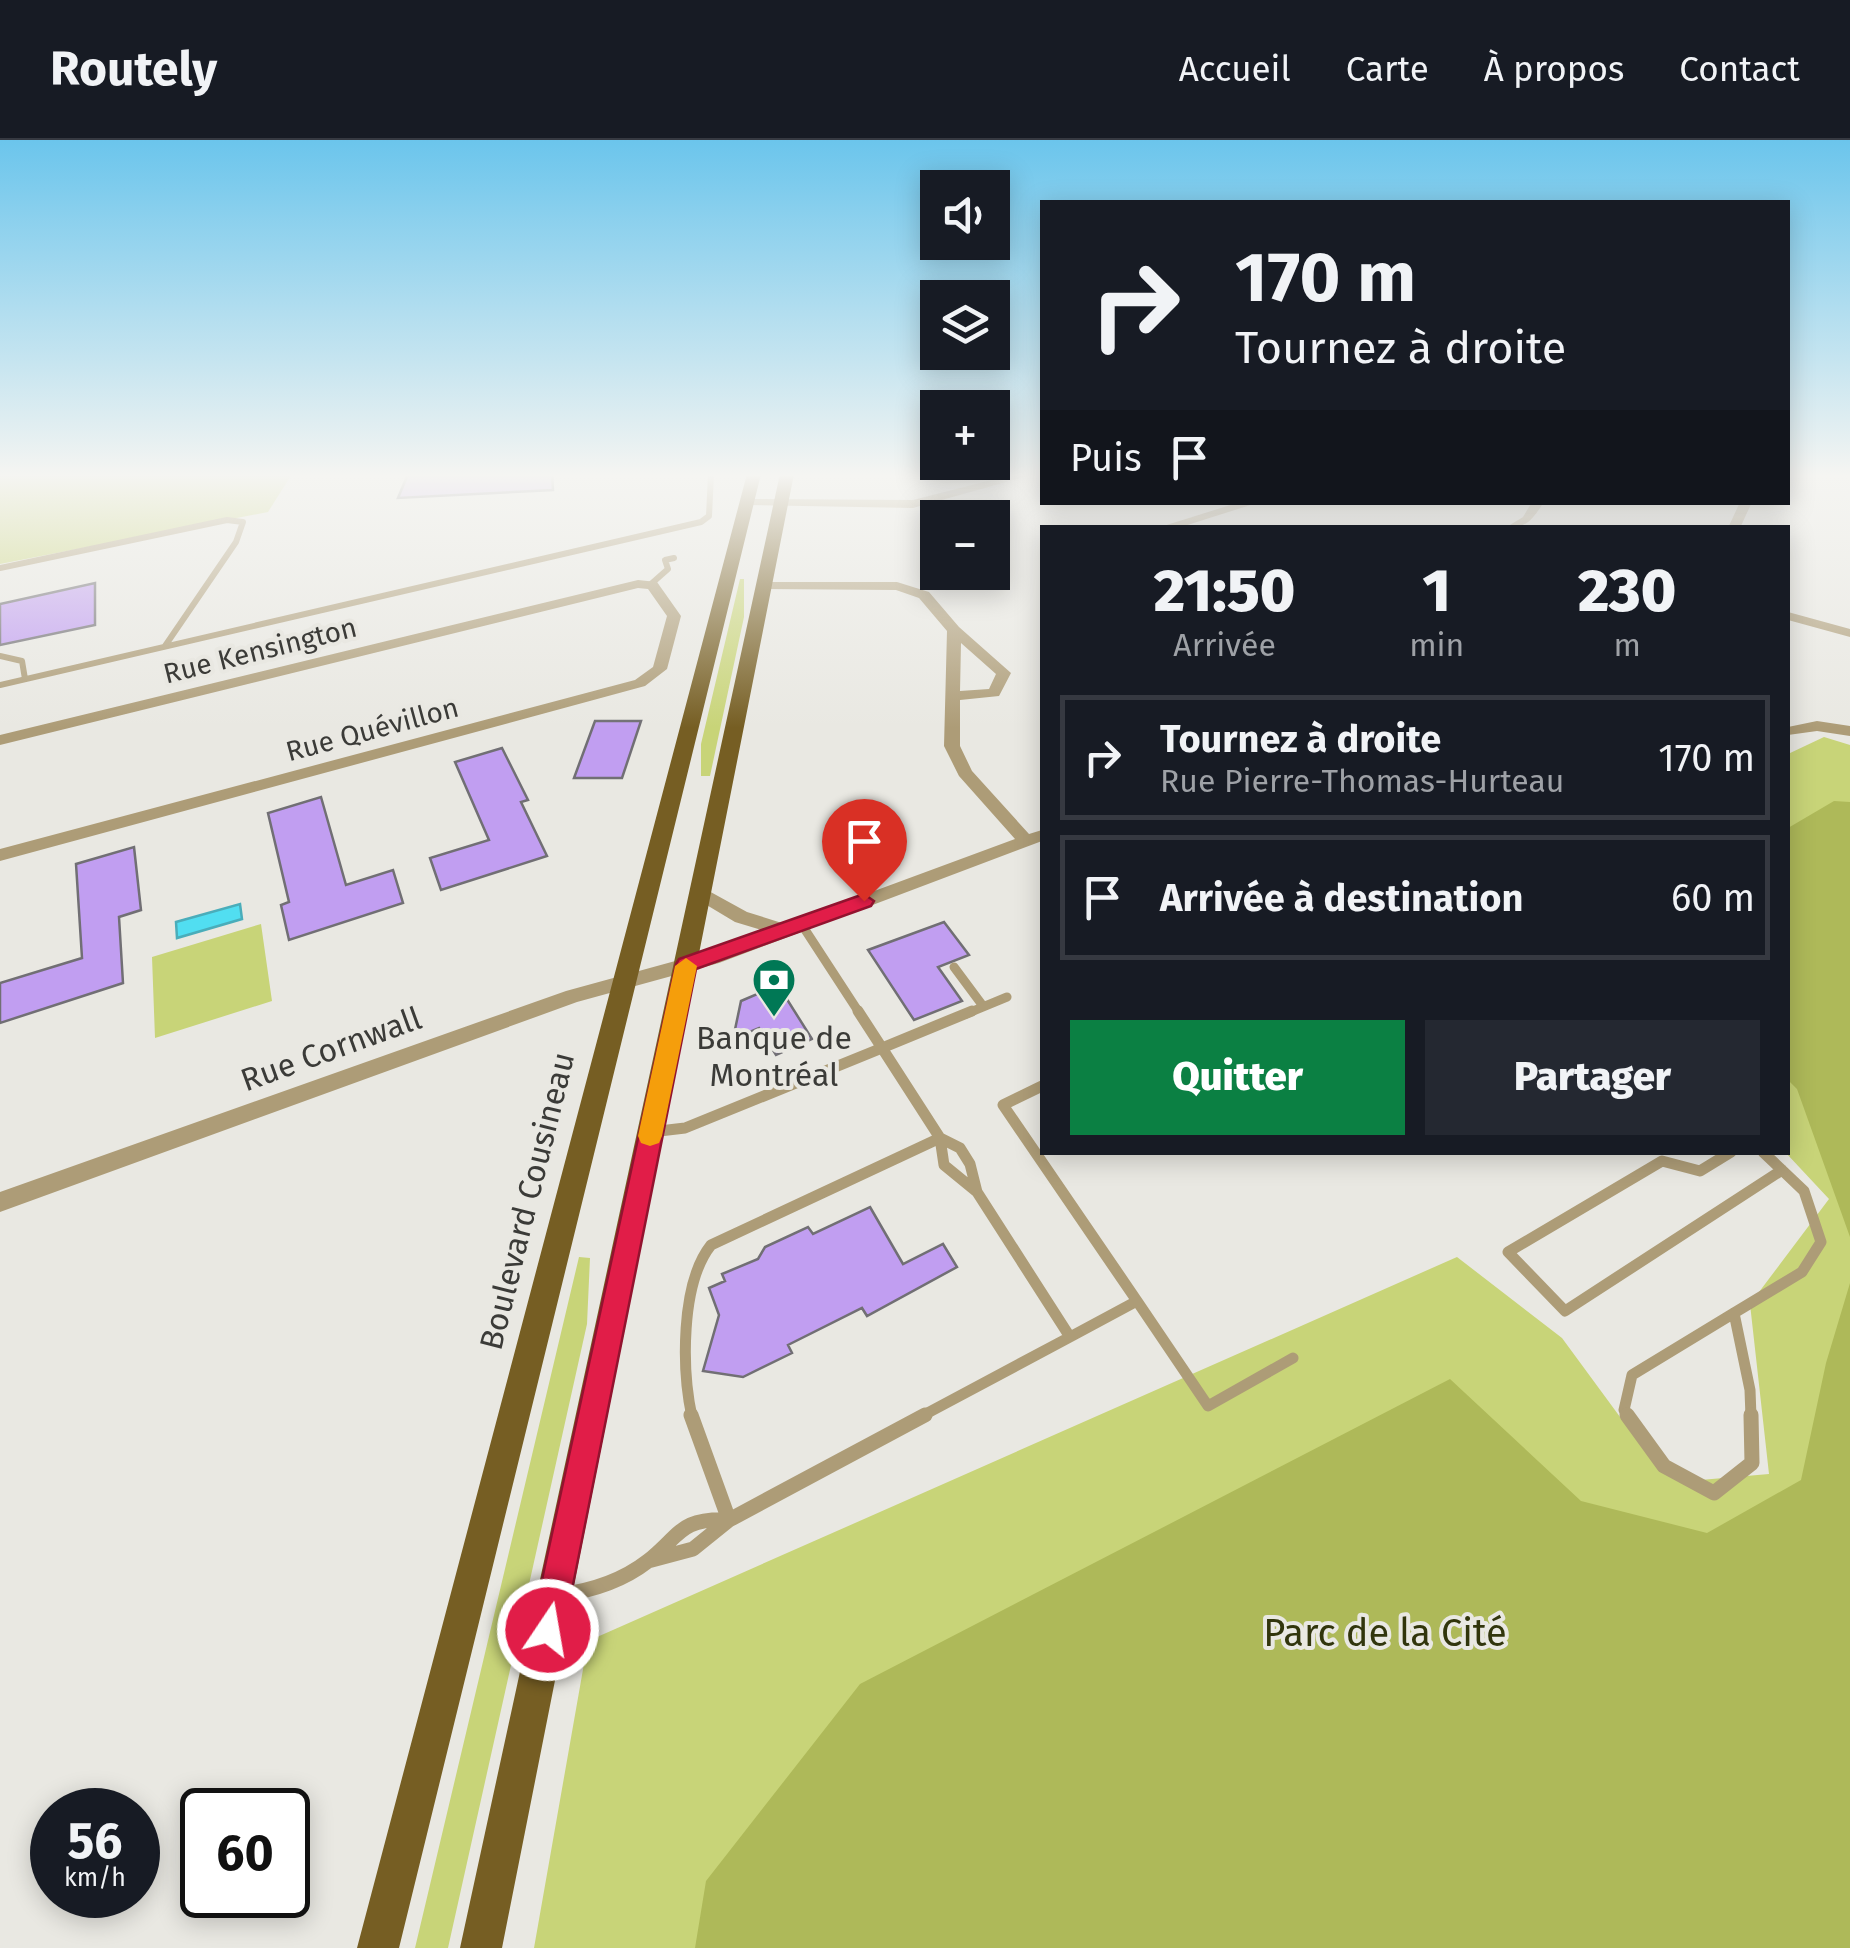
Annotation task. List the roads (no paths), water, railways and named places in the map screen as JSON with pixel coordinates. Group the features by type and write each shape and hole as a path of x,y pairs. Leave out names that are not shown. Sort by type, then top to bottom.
{"main road":[{"name":"Boulevard Cousineau","path":"378,1948 733,558"},
{"path":"481,1948 770,558"}],"street":[{"name":"Rue Kensington","path":"0,740 650,584"},
{"name":"Rue Quévillon","path":"0,855 640,683 660,669 674,618 650,584"},
{"path":"764,585 897,586 924,595 954,630 1004,673 994,693 951,696"},
{"path":"1790,617 1850,633"},
{"path":"954,630 952,746 965,773 1034,838"},
{"path":"1790,731 1817,726 1850,731"},
{"name":"Rue Cornwall","path":"0,1202 502,1021 794,928 1034,838"},
{"path":"700,894 734,915 794,928"}],"lane":[{"path":"0,568 46,558"},
{"path":"165,646 225,558"},
{"path":"0,685 544,558"},
{"path":"650,584 668,569 669,558"},
{"path":"0,656 22,661 24,679"},
{"path":"794,928 882,1048 940,1138 960,1148 970,1164 977,1192 1070,1337"},
{"path":"954,967 984,1006"},
{"path":"651,1132 685,1128 1008,997"},
{"path":"1040,1087 1002,1104 1208,1406 1292,1358"},
{"path":"940,1138 938,1156 949,1173 977,1192"},
{"path":"729,1520 692,1422 684,1373 682,1352 699,1262 718,1239 940,1138"},
{"path":"1725,1155 1700,1171 1662,1161 1508,1252 1565,1311 1782,1170"},
{"path":"1734,1312 1750,1390 1752,1463 1714,1492 1664,1466 1624,1410 1632,1374 1734,1312 1802,1272 1821,1242 1804,1191 1766,1155"},
{"path":"648,1561 679,1557 710,1541 729,1520 1138,1301"},
{"path":"555,1595 596,1590 648,1561 670,1537 703,1519 729,1520"}],"water":[{"path":"240,904 242,919 177,938 176,922"}],"place":[{"name":"Banque de Montréal","path":"774,1018"}],"park label":[{"name":"Parc de la Cité","path":"1385,1633"}]}
